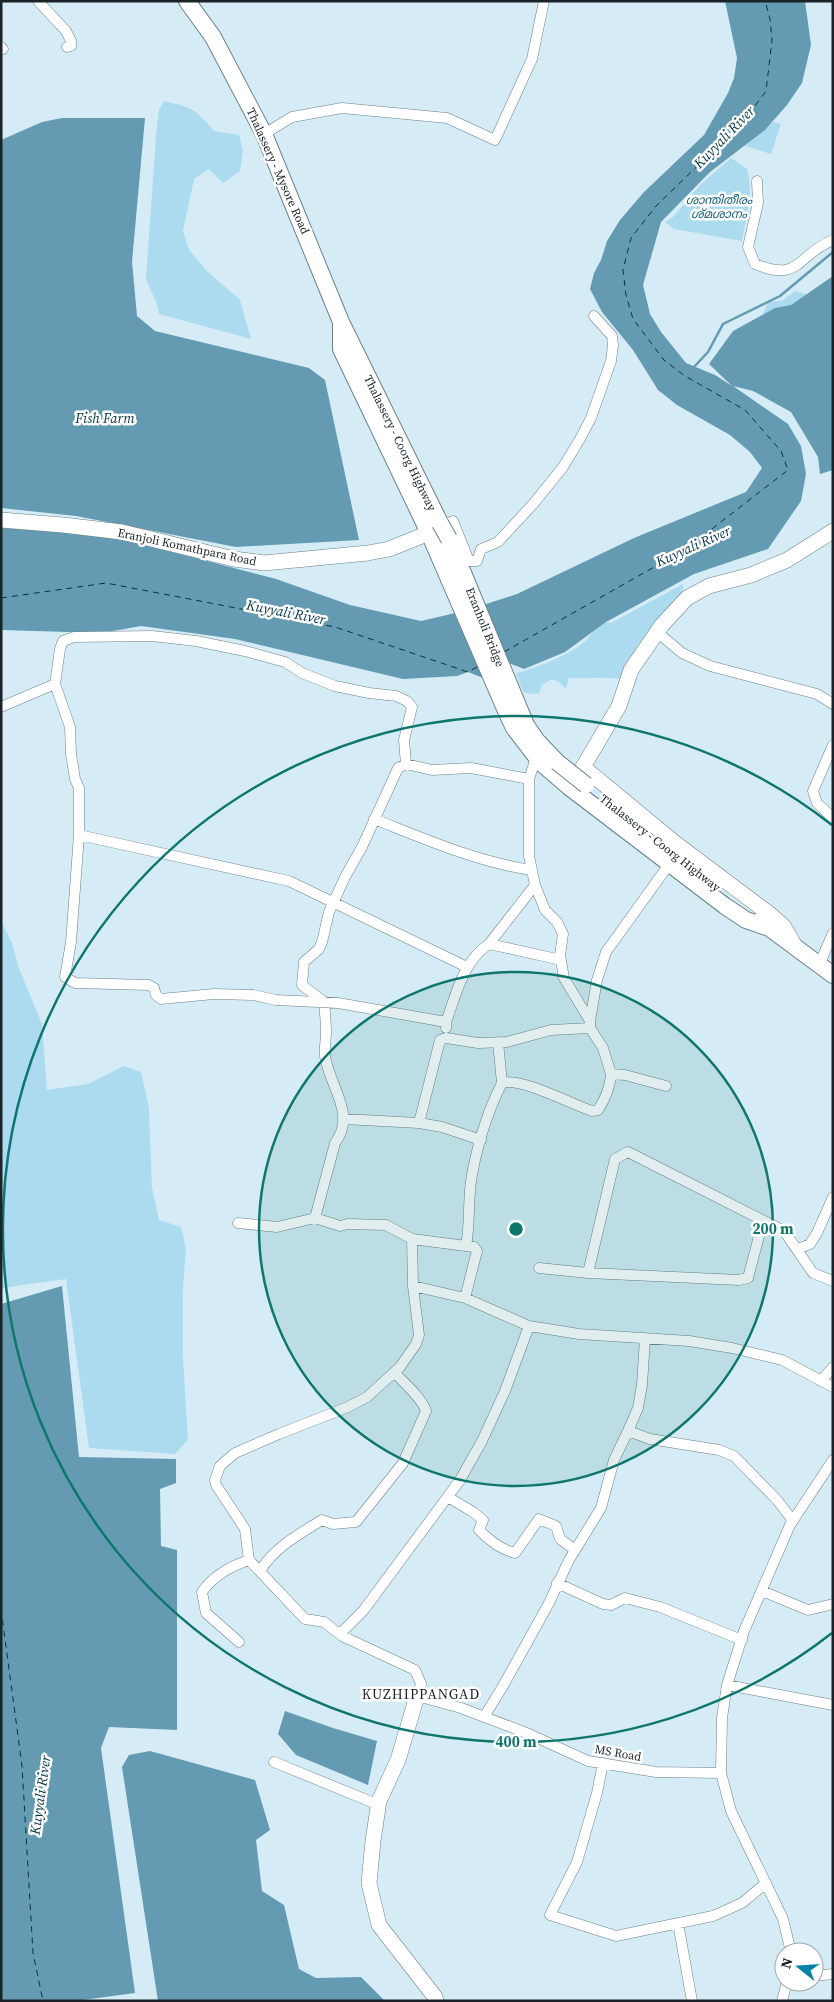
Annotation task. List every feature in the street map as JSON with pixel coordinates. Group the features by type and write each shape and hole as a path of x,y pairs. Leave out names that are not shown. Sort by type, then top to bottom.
{"main road":[{"name":"Thalassery - Mysore Road","path":"187,1 212,38 264,134 340,322"},
{"name":"Thalassery - Coorg Highway","path":"340,322 435,528 449,539 459,564"},
{"path":"435,528 460,607 514,728 536,758 569,787 712,897 746,920 769,928"},
{"name":"Eranholi Bridge","path":"459,564 510,690"},
{"name":"Thalassery - Coorg Highway","path":"510,690 526,724 537,741 558,762 664,849 798,951 833,975"}],"street":[{"path":"38,1 69,36 71,41 70,46 67,47"},
{"path":"264,134 292,117 342,108 447,118 495,140 532,59 544,1"},
{"path":"757,181 758,203 748,247 755,264 767,269 783,272 796,266 821,245 833,240"},
{"path":"435,528 453,521 469,561 477,561 481,549 498,542 534,503 558,473 573,452 591,418 611,361 614,345 612,336 594,316"},
{"name":"Eranjoli Komathpara Road","path":"1,520 122,532 234,559 264,563 390,550 435,528"},
{"path":"569,787 619,706 631,670 657,632 687,598 709,586 751,575 787,560 833,531"},
{"path":"657,632 682,653 710,666 817,694 833,704"},
{"path":"406,764 404,740 412,707 407,700 396,696 335,686 302,673 286,662 196,641 152,636 74,637 63,642 60,649 55,684 70,727 71,754 75,779 79,788 79,835 71,942 66,977 75,983 148,985 154,988 156,995 161,999 227,994 253,995 276,1000 324,1002 446,1022"},
{"path":"1,707 55,684"},
{"path":"833,745 813,791 817,802 833,818"},
{"path":"502,1083 514,1081 528,1085 592,1112 598,1110 610,1088 610,1074 603,1048 564,978 561,960 563,934 557,922 545,910 535,885 529,856 529,779 536,758"},
{"path":"315,1218 335,1143 341,1135 343,1119 340,1098 325,1056 324,1002 302,985 304,962 319,949 333,903 398,768 406,764 432,770 472,768 529,779"},
{"path":"583,767 675,843 784,926 798,951"},
{"path":"374,820 474,856 509,866 532,870"},
{"path":"79,835 289,881 467,967"},
{"path":"590,1025 597,980 606,952 670,863"},
{"path":"446,1038 446,1022 467,967 482,949 489,944 535,885"},
{"path":"819,965 833,933"},
{"path":"489,944 561,960"},
{"path":"419,1122 440,1040 446,1038 478,1042 507,1042 551,1030 590,1025"},
{"path":"466,1246 470,1226 471,1182 481,1140 496,1094 502,1083 498,1042"},
{"path":"610,1074 626,1074 666,1086"},
{"path":"343,1119 419,1122 442,1127 481,1140"},
{"path":"588,1273 616,1159 628,1152 784,1231 813,1273 833,1280"},
{"path":"798,1250 810,1244 817,1234 833,1197"},
{"path":"238,1223 277,1227 315,1218 340,1226 348,1224 386,1225 412,1239 474,1247 477,1251 465,1298"},
{"path":"539,1268 588,1273 739,1280 748,1278 762,1221"},
{"path":"412,1239 413,1286 419,1335 416,1344 395,1373 367,1397 348,1407 235,1453 220,1466 215,1480 216,1485 245,1529 249,1560 305,1619 324,1622 340,1634 415,1670 421,1684 398,1760 379,1805 373,1841 370,1883 379,1925 435,1997 436,2001"},
{"path":"413,1286 465,1298 528,1326 579,1334 689,1341 732,1348 782,1360 833,1387"},
{"path":"340,1634 362,1611 460,1480 482,1441 505,1391 528,1326"},
{"path":"484,1717 549,1603 574,1550 601,1508 614,1460 638,1408 642,1385 645,1338"},
{"path":"821,1381 833,1367"},
{"path":"260,1571 267,1560 284,1545 322,1520 333,1524 356,1522 402,1463 426,1411 423,1402 395,1373"},
{"path":"628,1431 650,1439 719,1450 734,1456 777,1500 793,1521"},
{"path":"789,1942 783,1919 731,1811 721,1773 722,1718 727,1685 742,1640 762,1591 793,1521 832,1464"},
{"path":"448,1497 483,1520 479,1530 487,1538 509,1551 516,1553 539,1519 556,1526 560,1539 574,1550"},
{"path":"239,1642 206,1613 202,1592 207,1584 232,1566 249,1560"},
{"path":"557,1583 602,1604 611,1605 625,1598 660,1608 742,1640"},
{"path":"762,1591 808,1610 833,1604"},
{"path":"727,1685 833,1705"},
{"name":"MS Road","path":"417,1696 462,1708 528,1734 588,1761 656,1772 721,1773"},
{"path":"274,1762 379,1805"},
{"path":"603,1763 597,1793 577,1862 550,1915 616,1936 712,1916 742,1903 766,1883"},
{"path":"678,1924 692,2001"}],"green space":[{"path":"164,101 193,110 214,131 239,135 243,151 240,171 223,183 209,169 194,179 183,231 189,250 207,271 240,300 251,339 159,314 157,304 146,279 156,136 159,110"},
{"path":"773,122 781,124 771,154 745,146"},
{"name":"ശാന്തിതീരം ശ്മശാനം","path":"731,158 747,169 749,178 749,205 742,241 674,229 665,222 673,217 700,185"},
{"path":"795,291 820,298 782,319 763,314 768,302 782,301"},
{"path":"683,584 683,592 647,632 620,679 569,678 566,689 559,682 552,679 542,685 539,693 523,692 516,673 544,664 566,654 584,642 606,622 611,623"},
{"path":"1,921 12,943 18,966 42,1024 47,1090 88,1084 124,1066 141,1072 149,1108 152,1188 159,1220 181,1227 186,1249 183,1289 183,1358 188,1440 175,1454 89,1448 66,1279 1,1288"}],"water":[{"name":"Kuyyali River","path":"725,1 805,1 811,45 802,83 787,105 765,130 710,172 661,222 643,285 650,314 661,332 686,363 715,375 732,386 709,364 733,331 775,308 791,305 833,276 833,470 820,474 818,457 791,412 753,391 733,386 788,424 801,446 806,474 801,501 768,549 694,574 606,622 565,652 524,669 506,662 483,678 468,672 457,676 403,679 235,639 141,626 102,633 1,630 1,527 107,535 276,579 350,605 421,621 468,610 517,594 634,538 746,492 762,468 750,452 730,435 677,405 658,390 633,350 602,312 590,289 594,273 601,260 607,241 620,220 644,192 704,135 728,93 734,78 737,58"},
{"name":"Fish Farm","path":"62,118 145,118 132,262 137,316 155,331 309,368 325,380 359,540 236,547 76,516 1,508 1,140 42,122"},
{"name":"Kuyyali River","path":"62,1286 79,1457 176,1459 176,1483 160,1489 161,1546 177,1550 177,1730 109,1727 101,1748 135,1993 75,2001 1,2001 1,1304"},
{"path":"285,1711 377,1741 368,1785 296,1755 278,1734"},
{"path":"150,1751 255,1780 270,1830 256,1840 262,1891 284,1905 299,1969 316,1978 361,1977 385,2001 158,2001 122,1767 129,1755"}],"waterway":[{"path":"693,368 708,352 723,324 780,296 833,252"}],"ferry route":[{"path":"504,652 686,549 788,470 781,451 745,410 685,376 664,360 633,319 626,295 623,270 631,238 656,206 743,122 766,91 772,40 770,19 765,1"},
{"path":"1,598 106,583 335,627 468,672 479,666"},
{"path":"1,1609 22,1766 33,1953 43,2001"}],"district":[{"name":"KUZHIPPANGAD","path":"421,1694"}]}
